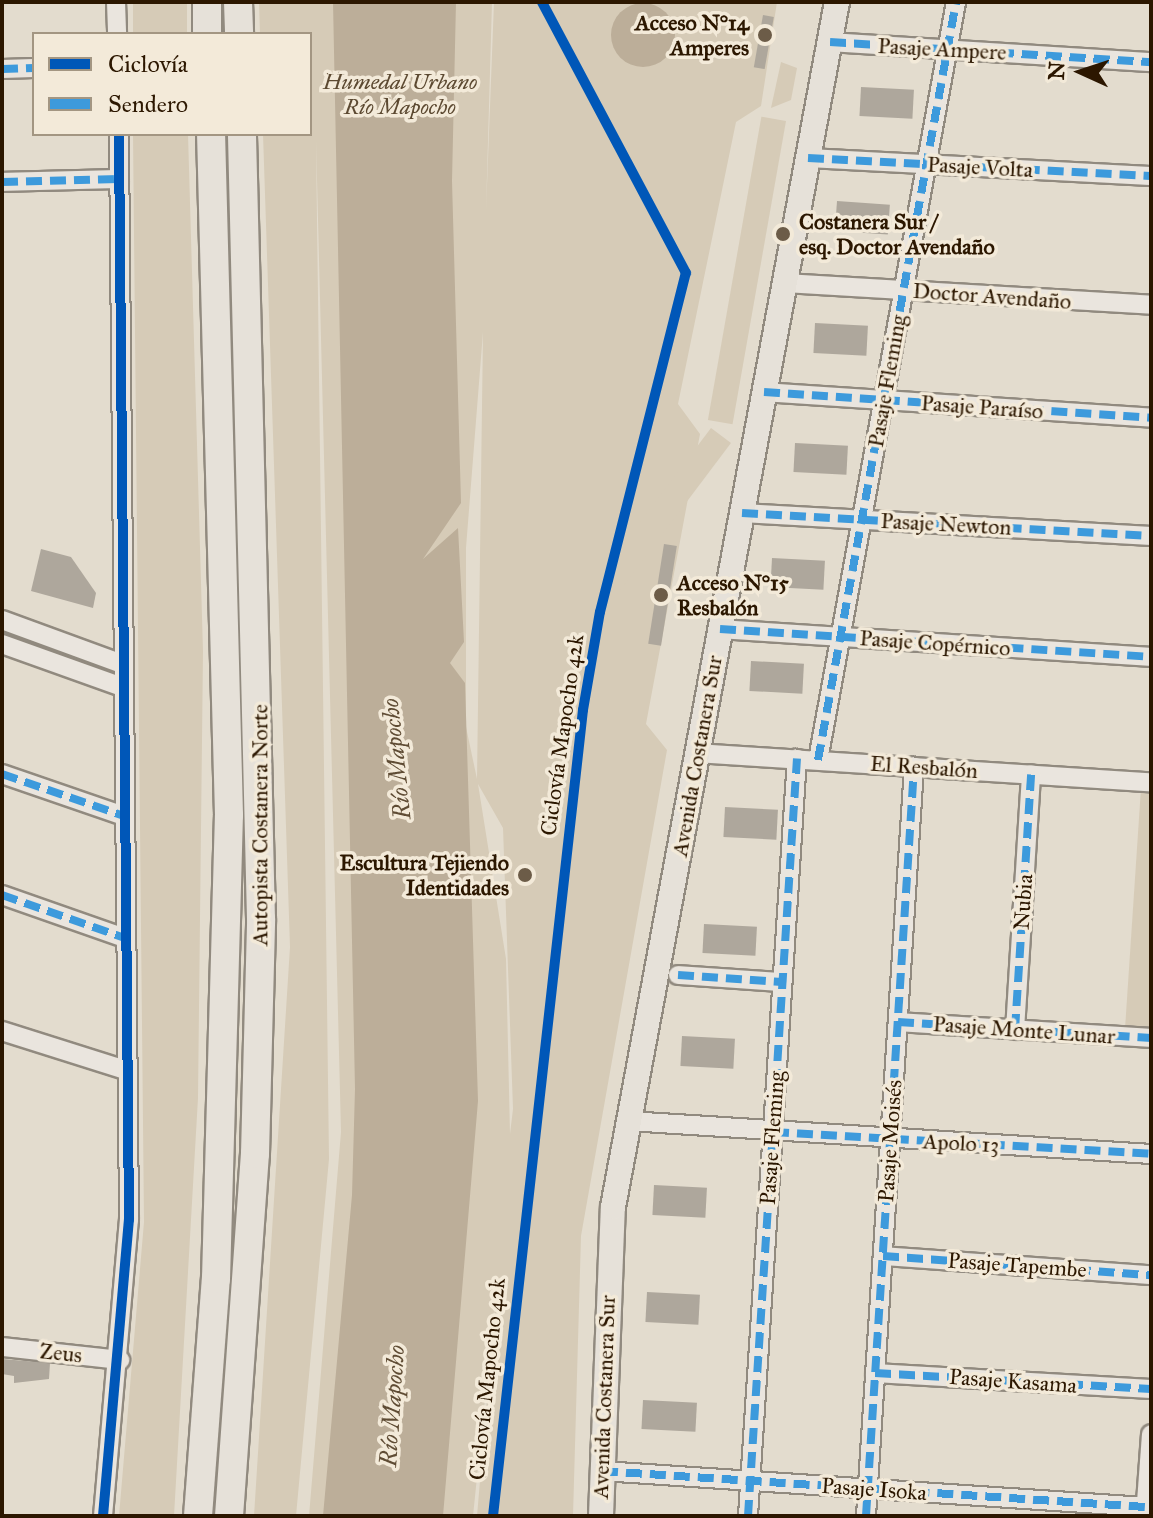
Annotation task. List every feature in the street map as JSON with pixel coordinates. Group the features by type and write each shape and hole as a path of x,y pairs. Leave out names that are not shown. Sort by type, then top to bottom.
{"highway":[{"path":"207,2 207,32"},
{"path":"238,2 239,32"},
{"name":"Autopista Costanera Norte","path":"198,1516 216,1279 228,861 211,136"},
{"name":"Autopista Costanera Norte","path":"229,1516 255,1167 261,919 242,136"}],"main road":[{"name":"Avenida Costanera Sur","path":"601,1516 609,1248 628,1121 837,2"}],"street":[{"path":"116,2 117,32"},
{"name":"Pasaje Fleming","path":"818,760 956,2"},
{"name":"Pasaje Ampere","path":"830,42 1151,62"},
{"path":"2,69 32,68"},
{"path":"103,1516 120,1360 129,1220 119,136"},
{"name":"Pasaje Volta","path":"808,158 1151,176"},
{"path":"2,182 119,179"},
{"name":"Doctor Avendaño","path":"785,283 1151,305"},
{"name":"Pasaje Paraíso","path":"764,392 1151,418"},
{"name":"Pasaje Newton","path":"742,513 1151,536"},
{"path":"2,620 122,664"},
{"name":"Pasaje Copérnico","path":"720,629 1151,657"},
{"path":"2,644 122,687"},
{"name":"El Resbalón","path":"697,753 1151,782"},
{"name":"Pasaje Fleming","path":"748,1516 797,759"},
{"name":"Pasaje Moisés","path":"866,1516 914,767"},
{"path":"2,774 124,816"},
{"name":"Nubia","path":"1015,1030 1031,774"},
{"path":"2,895 125,938"},
{"path":"678,975 782,982"},
{"name":"Pasaje Monte Lunar","path":"898,1022 1151,1038"},
{"path":"2,1031 126,1070"},
{"name":"Apolo 13","path":"628,1121 1151,1154"},
{"name":"Pasaje Tapembe","path":"883,1256 1151,1275"},
{"name":"Zeus","path":"2,1347 120,1360"},
{"name":"Pasaje Kasama","path":"875,1373 1151,1389"},
{"path":"1146,1511 1151,1434"},
{"name":"Pasaje Isoka","path":"602,1471 868,1488 1146,1511"}],"green space":[{"path":"133,2 187,2 187,32 133,32"},
{"path":"259,2 492,2 486,211 494,2 777,2 761,106 736,122 678,404 700,434 646,724 667,750 581,1236 573,1516 477,1516 497,1282 473,1516 309,1516 341,1132 316,140 329,1159 296,1516 254,1516 290,947 263,136 312,136 312,32 260,32","holes":["483,332 477,779 466,727 466,548","478,784 503,828 513,1109 510,1134 506,959"]},
{"path":"781,62 797,68 791,100 771,108"},
{"path":"761,117 786,121 733,424 708,420"},
{"path":"133,136 188,136 203,651 198,1098 174,1516 119,1516 144,1222"},
{"path":"711,428 731,443 614,599 594,584"},
{"path":"1141,788 1151,789 1151,1031 1125,1029"}],"water":[{"name":"Humedal Urbano Río Mapocho","path":"333,2 456,2 452,181 461,503 423,559 458,528 464,642 450,663 465,683 478,1101 443,1516 323,1516 352,1195 355,1089"},
{"path":"643,3 661,9 669,17 675,35 669,53 661,61 643,67 625,61 617,53 611,35 617,17 625,9"}],"building":[{"name":"Acceso N°14 Amperes","path":"763,15 774,17 765,69 754,67"},
{"path":"861,87 914,90 912,119 859,116"},
{"path":"837,201 890,205 888,235 835,231"},
{"path":"815,323 868,326 866,356 813,353"},
{"path":"795,443 848,446 846,475 793,472"},
{"name":"Acceso N°15 Resbalón","path":"664,544 677,546 661,646 648,644"},
{"path":"41,549 71,557 96,593 93,608 31,591"},
{"path":"772,558 825,561 823,590 770,587"},
{"path":"751,661 804,664 802,694 749,691"},
{"path":"725,807 778,810 776,840 723,837"},
{"path":"704,924 757,927 755,956 702,953"},
{"path":"682,1036 735,1039 733,1069 680,1066"},
{"path":"654,1185 707,1188 705,1218 652,1215"},
{"path":"647,1292 700,1295 698,1325 645,1322"},
{"path":"2,1359 50,1363 49,1379 14,1383 14,1376 2,1374"},
{"path":"643,1400 697,1403 695,1432 641,1429"}],"marked path":[{"path":"818,760 956,2"},
{"path":"830,42 1151,62"},
{"path":"2,69 32,68"},
{"path":"808,158 1151,176"},
{"path":"2,182 119,179"},
{"path":"764,392 1151,418"},
{"path":"742,513 1151,536"},
{"path":"720,629 1151,657"},
{"path":"748,1516 797,759"},
{"path":"866,1516 914,767"},
{"path":"2,774 124,816"},
{"path":"1015,1030 1031,774"},
{"path":"2,895 125,938"},
{"path":"678,975 782,982"},
{"path":"898,1022 1151,1038"},
{"path":"773,1132 1151,1154"},
{"path":"883,1256 1151,1275"},
{"path":"875,1373 1151,1389"},
{"path":"602,1471 1146,1507"}],"cycle path":[{"name":"Ciclovía Mapocho 42k","path":"493,1516 583,710 600,612 686,273 542,2"},
{"path":"103,1516 129,1220 119,136"}],"place":[{"name":"Acceso N°14 Amperes","path":"765,35"},
{"name":"Costanera Sur / esq. Doctor Avendaño","path":"783,234"},
{"name":"Acceso N°15 Resbalón","path":"661,595"},
{"name":"Escultura Tejiendo Identidades","path":"525,875"}],"water label":[{"name":"Río Mapocho","path":"397,759"},
{"name":"Río Mapocho","path":"393,1406"}]}
